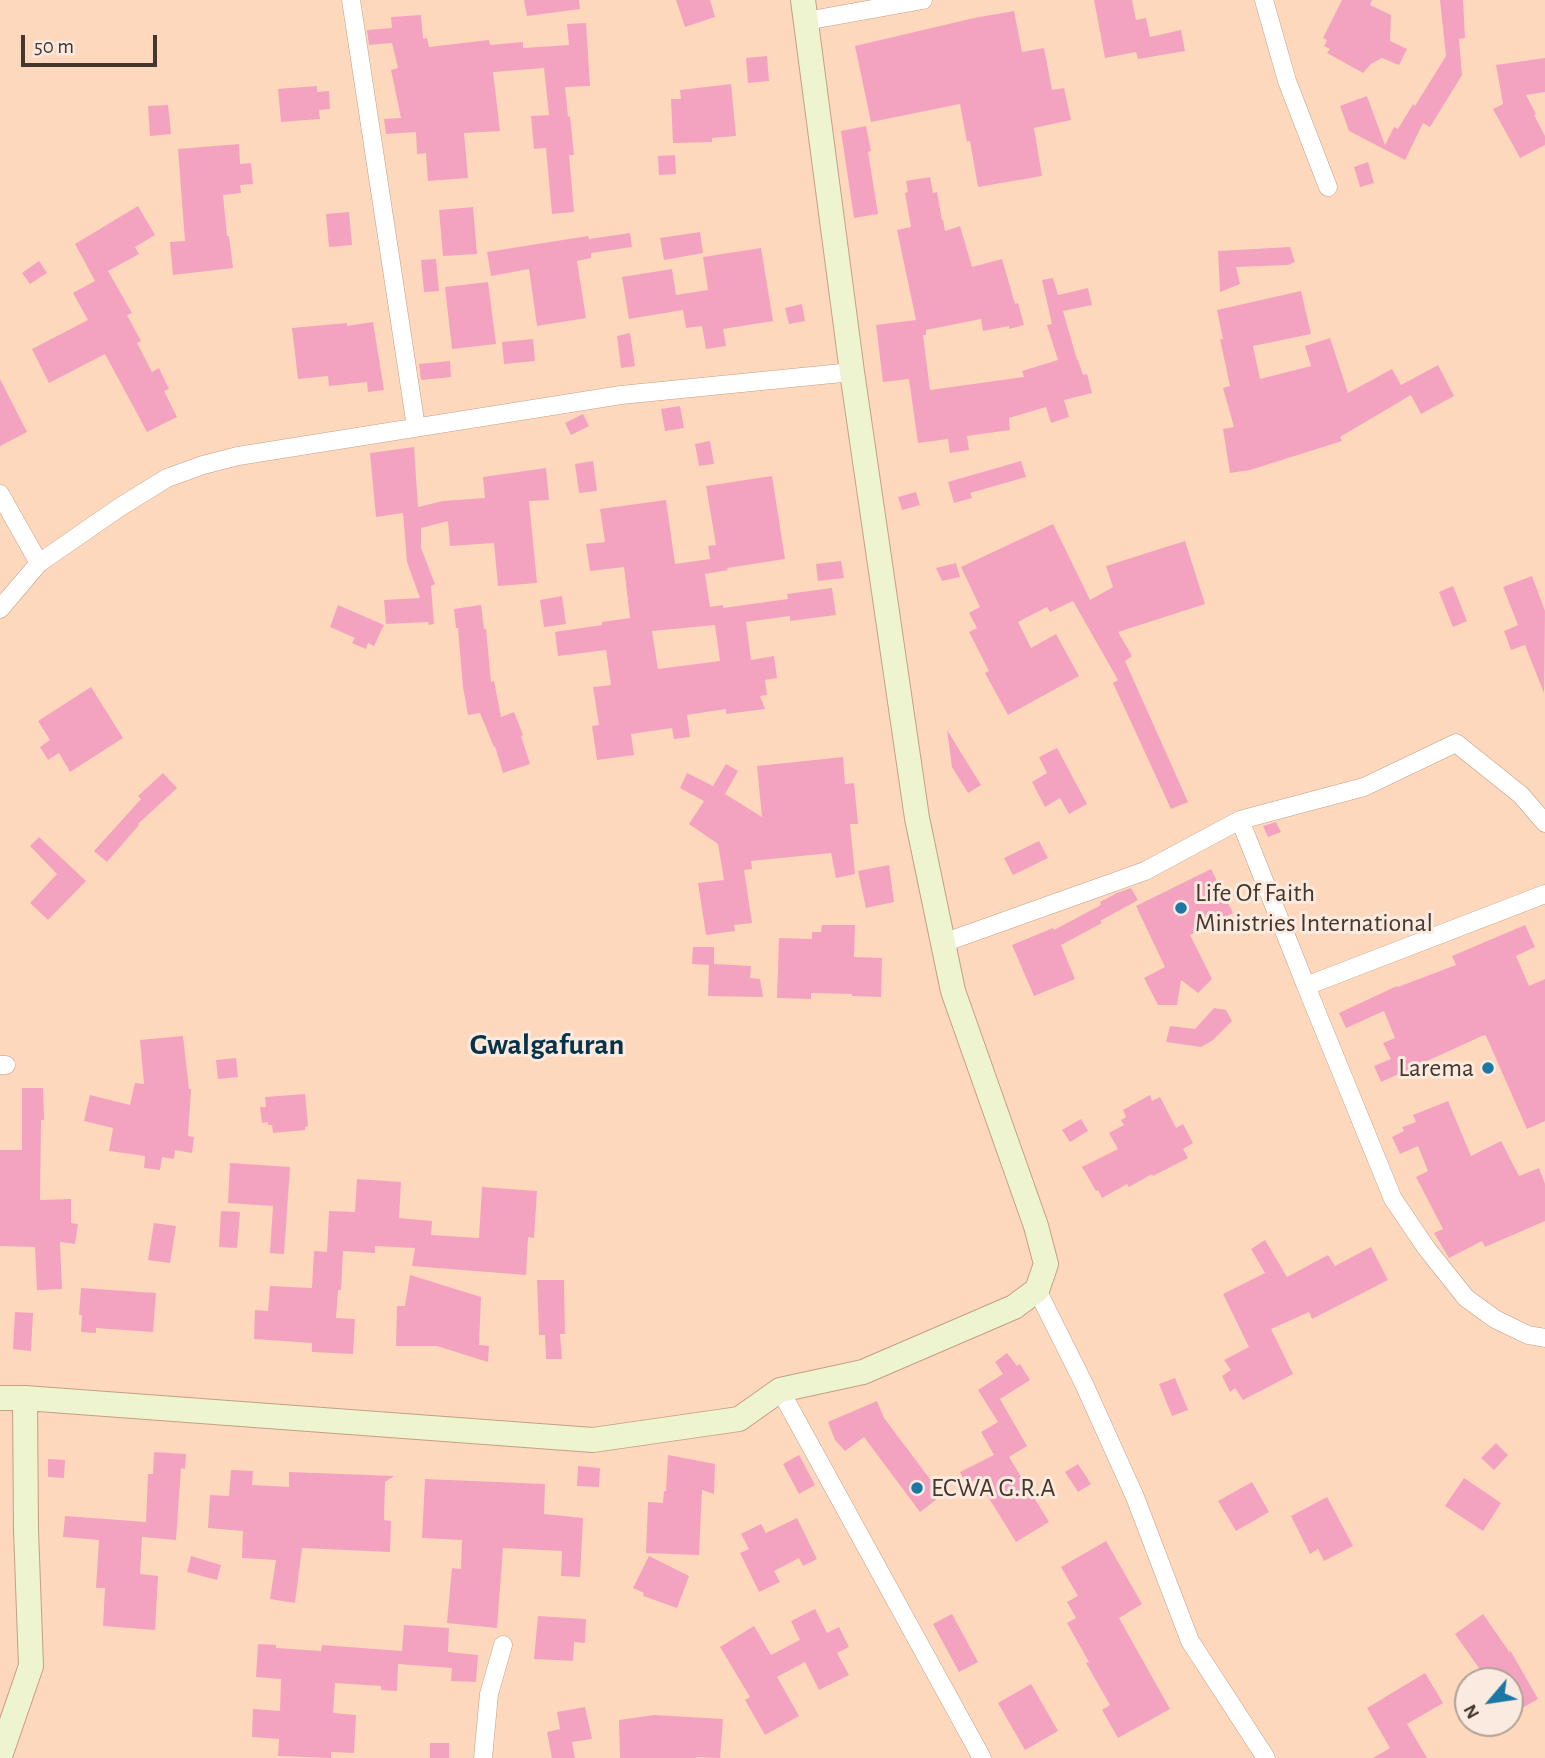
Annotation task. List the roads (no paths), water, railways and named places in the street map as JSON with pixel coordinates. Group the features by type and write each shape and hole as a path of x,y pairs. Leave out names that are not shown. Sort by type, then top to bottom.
{"street":[{"path":"351,0 416,427"},
{"path":"0,1398 593,1440 739,1419 780,1390 863,1372 1014,1307 1037,1290 1046,1264 1037,1226 953,991 917,818 852,372 805,11 923,0"},
{"path":"1264,0 1287,81 1328,187"},
{"path":"0,609 39,563 143,492 167,478 203,465 238,456 621,395 852,372"},
{"path":"0,494 39,563"},
{"path":"943,943 1145,871 1240,820 1364,787 1456,743 1521,795 1545,823"},
{"path":"1240,820 1393,1199 1427,1249 1466,1298 1495,1319 1528,1335 1545,1338"},
{"path":"1306,986 1545,894"},
{"path":"1037,1290 1084,1384 1135,1497 1190,1641 1266,1758"},
{"path":"780,1390 982,1758"},
{"path":"0,1756 31,1666 25,1398"},
{"path":"483,1758 489,1694 503,1645"}],"place":[{"name":"Life Of Faith Ministries International","path":"1181,908"},
{"name":"Larema","path":"1488,1068"},
{"name":"ECWA G.R.A","path":"917,1488"}],"district":[{"name":"Gwalgafuran","path":"547,1045"}]}
